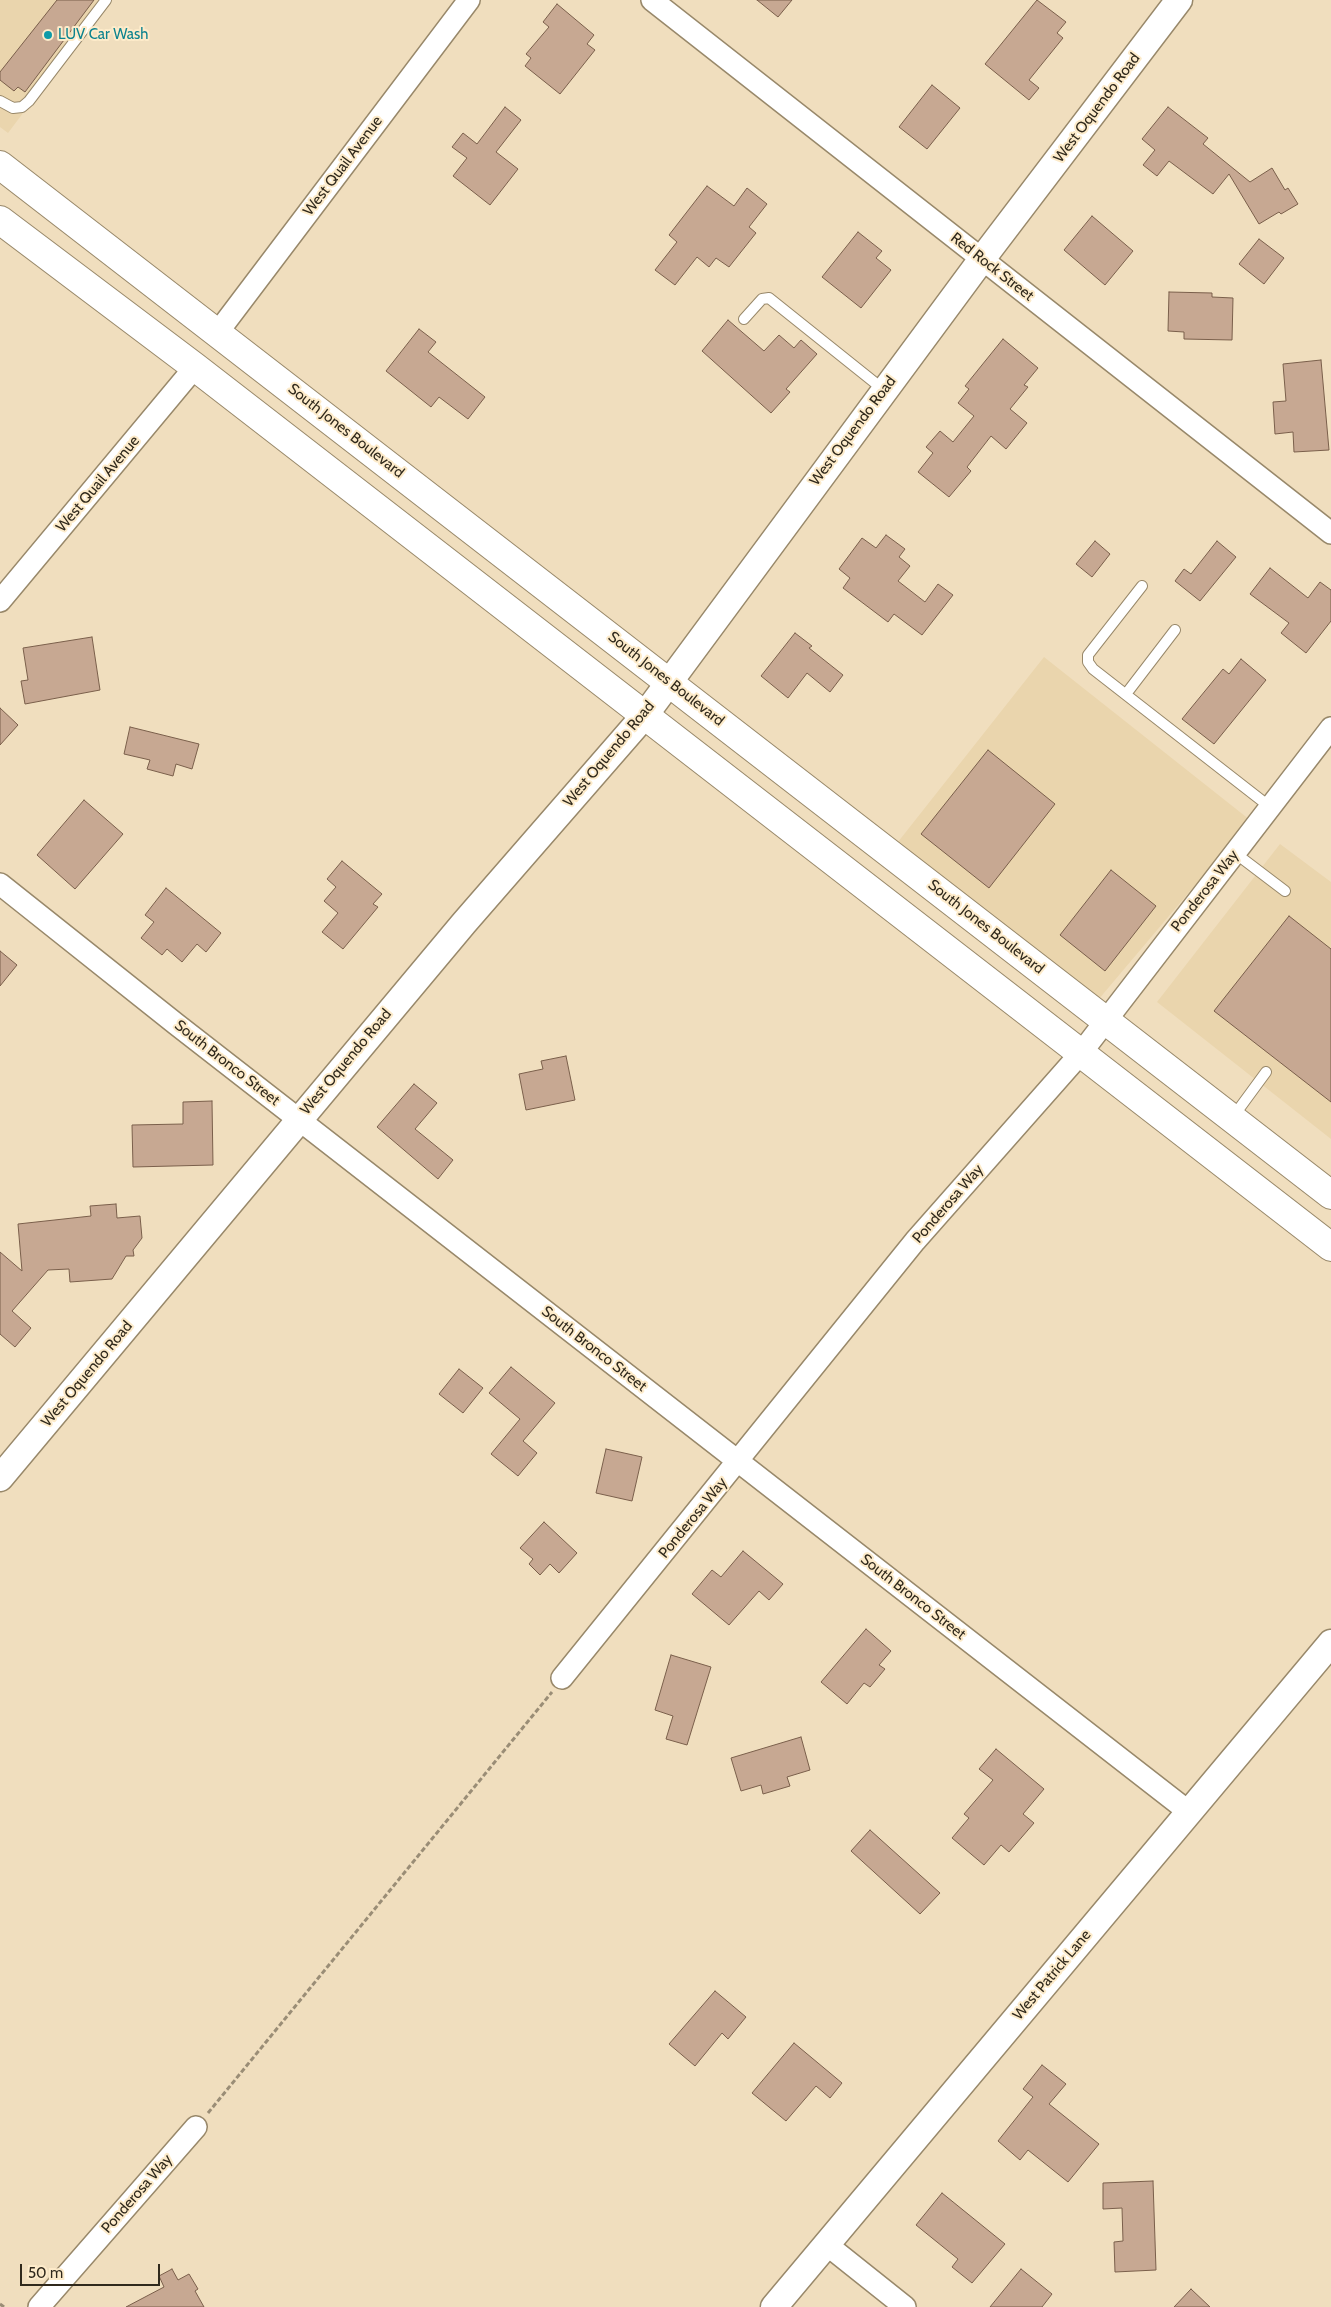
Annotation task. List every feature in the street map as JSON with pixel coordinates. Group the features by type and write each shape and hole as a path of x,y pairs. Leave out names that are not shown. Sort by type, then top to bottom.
{"main road":[{"name":"South Jones Boulevard","path":"0,165 1331,1195"},
{"path":"0,220 195,367 1331,1247"}],"street":[{"name":"West Quail Avenue","path":"218,332 469,0"},
{"name":"Red Rock Street","path":"652,0 1331,533"},
{"name":"West Oquendo Road","path":"0,1478 298,1119 644,715 982,259 1179,0"},
{"name":"West Quail Avenue","path":"0,601 195,367"},
{"name":"Ponderosa Way","path":"562,1678 739,1462 915,1241 1081,1053 1270,807 1329,734"},
{"name":"South Bronco Street","path":"0,884 298,1119 1189,1812"},
{"name":"West Patrick Lane","path":"774,2307 1331,1643"},
{"name":"Ponderosa Way","path":"39,2307 196,2127"},
{"path":"826,2244 905,2307"}],"lane":[{"path":"0,101 13,108 22,107 29,101 106,0"},
{"path":"744,319 762,299 770,298 884,390"},
{"path":"1142,586 1088,655 1088,662 1093,668 1270,807"},
{"path":"1126,694 1175,630"},
{"path":"1235,853 1285,891"},
{"path":"1232,1119 1266,1072"}],"path":[{"path":"196,2127 562,1678"},
{"path":"0,2304 4,2307"}],"shaded area":[{"path":"0,0 108,0 8,133 0,127"},
{"path":"1044,657 1250,820 1098,1000 894,847"},
{"path":"1280,844 1331,882 1331,1139 1157,1002"}],"building":[{"name":"LUV Car Wash","path":"57,0 94,0 25,92 18,87 14,91 0,80 0,72"},
{"path":"757,0 792,0 778,17"},
{"path":"1037,0 1066,22 1057,33 1063,38 1029,80 1039,88 1029,100 985,64"},
{"path":"557,4 594,35 587,44 595,50 560,94 525,66 531,58 526,54 549,27 543,22"},
{"path":"932,85 960,108 927,149 899,127"},
{"path":"505,107 521,120 496,152 518,169 490,205 453,176 467,158 452,147 463,133 477,144"},
{"path":"1168,107 1208,138 1203,144 1250,182 1272,168 1285,190 1288,188 1298,204 1281,214 1279,212 1259,224 1229,174 1213,194 1169,161 1157,176 1143,165 1155,150 1142,139"},
{"path":"707,186 734,206 747,188 767,204 749,227 756,233 729,267 716,258 709,267 697,257 675,285 655,270 677,242 669,235"},
{"path":"1092,216 1133,251 1105,285 1064,250"},
{"path":"858,232 882,251 876,258 891,270 861,308 822,277"},
{"path":"1259,239 1284,258 1264,284 1239,264"},
{"path":"1169,292 1212,293 1212,297 1233,298 1232,340 1184,339 1184,332 1168,331"},
{"path":"728,320 764,351 779,335 794,348 801,340 817,354 786,389 790,392 771,413 702,351"},
{"path":"419,329 436,342 428,352 485,397 468,419 439,397 431,407 386,371"},
{"path":"1003,339 1038,368 1024,385 1028,387 1010,409 1027,423 1006,449 991,436 967,467 971,471 949,497 918,472 933,453 926,447 940,431 953,442 974,416 958,403 969,389 965,386"},
{"path":"1321,360 1329,450 1294,452 1293,432 1275,434 1273,402 1286,401 1283,364"},
{"path":"886,535 905,549 899,557 910,566 898,581 925,602 938,584 953,595 922,635 894,614 888,622 843,588 850,578 839,569 862,538 876,548"},
{"path":"1095,541 1110,554 1092,577 1076,564"},
{"path":"1217,541 1236,557 1200,601 1175,581 1184,569 1191,574"},
{"path":"1270,568 1308,598 1320,582 1331,590 1331,621 1306,653 1281,633 1289,623 1250,594"},
{"path":"795,633 812,646 809,648 843,675 830,692 807,673 788,698 761,676"},
{"path":"92,637 100,690 25,704 21,681 28,680 23,648"},
{"path":"1241,659 1266,680 1214,744 1182,719 1223,669 1229,674"},
{"path":"0,708 18,725 0,745"},
{"path":"130,727 199,744 192,769 176,764 173,776 147,769 150,760 124,754"},
{"path":"988,750 1055,804 989,888 921,834"},
{"path":"84,800 123,834 75,889 37,855"},
{"path":"342,861 382,894 373,904 378,907 343,949 322,932 338,913 324,901 336,887 327,879"},
{"path":"1111,870 1156,906 1105,971 1060,935"},
{"path":"166,888 221,933 206,952 197,944 182,962 167,949 162,955 141,938 154,922 145,915"},
{"path":"1289,916 1331,949 1331,1102 1214,1011"},
{"path":"0,951 17,965 0,986"},
{"path":"566,1056 575,1100 526,1110 519,1074 543,1069 541,1061"},
{"path":"414,1084 437,1103 415,1129 453,1160 438,1179 377,1127"},
{"path":"212,1101 213,1165 133,1167 132,1125 183,1124 183,1102"},
{"path":"116,1204 117,1218 140,1216 142,1238 133,1250 134,1256 126,1256 112,1279 70,1282 69,1269 48,1270 12,1311 31,1328 15,1347 0,1334 0,1252 22,1271 18,1224 91,1216 90,1206"},
{"path":"511,1367 555,1403 523,1441 537,1453 518,1476 491,1454 520,1419 489,1393"},
{"path":"459,1369 483,1388 463,1413 439,1394"},
{"path":"606,1449 642,1457 632,1501 596,1493"},
{"path":"544,1522 577,1553 559,1573 550,1564 540,1575 529,1564 533,1559 520,1548"},
{"path":"743,1551 783,1584 769,1600 759,1591 729,1625 692,1594 712,1570 721,1577"},
{"path":"866,1629 891,1651 879,1665 885,1669 870,1687 864,1683 847,1704 821,1682"},
{"path":"671,1655 711,1667 687,1745 666,1739 673,1716 655,1710"},
{"path":"801,1737 810,1770 787,1777 790,1786 763,1794 761,1785 741,1791 731,1758"},
{"path":"996,1749 1044,1789 1023,1814 1034,1823 1009,1852 1001,1845 984,1865 952,1838 969,1818 964,1814 993,1780 979,1769"},
{"path":"870,1830 940,1893 920,1914 851,1851"},
{"path":"715,1991 746,2017 728,2039 722,2033 695,2066 669,2044"},
{"path":"794,2043 842,2083 830,2098 816,2086 786,2121 752,2093"},
{"path":"1042,2065 1066,2084 1049,2104 1099,2144 1068,2182 1028,2150 1020,2160 998,2141 1033,2097 1023,2089"},
{"path":"1153,2181 1156,2270 1115,2272 1114,2242 1123,2241 1122,2208 1103,2209 1103,2183"},
{"path":"942,2193 1005,2244 972,2283 952,2267 958,2259 916,2225"},
{"path":"172,2269 178,2280 189,2274 198,2289 195,2291 204,2307 126,2307 164,2287 159,2276"},
{"path":"1021,2269 1052,2294 1042,2307 990,2307"},
{"path":"1191,2289 1210,2307 1174,2307"}],"place":[{"name":"LUV Car Wash","path":"48,35"}]}
